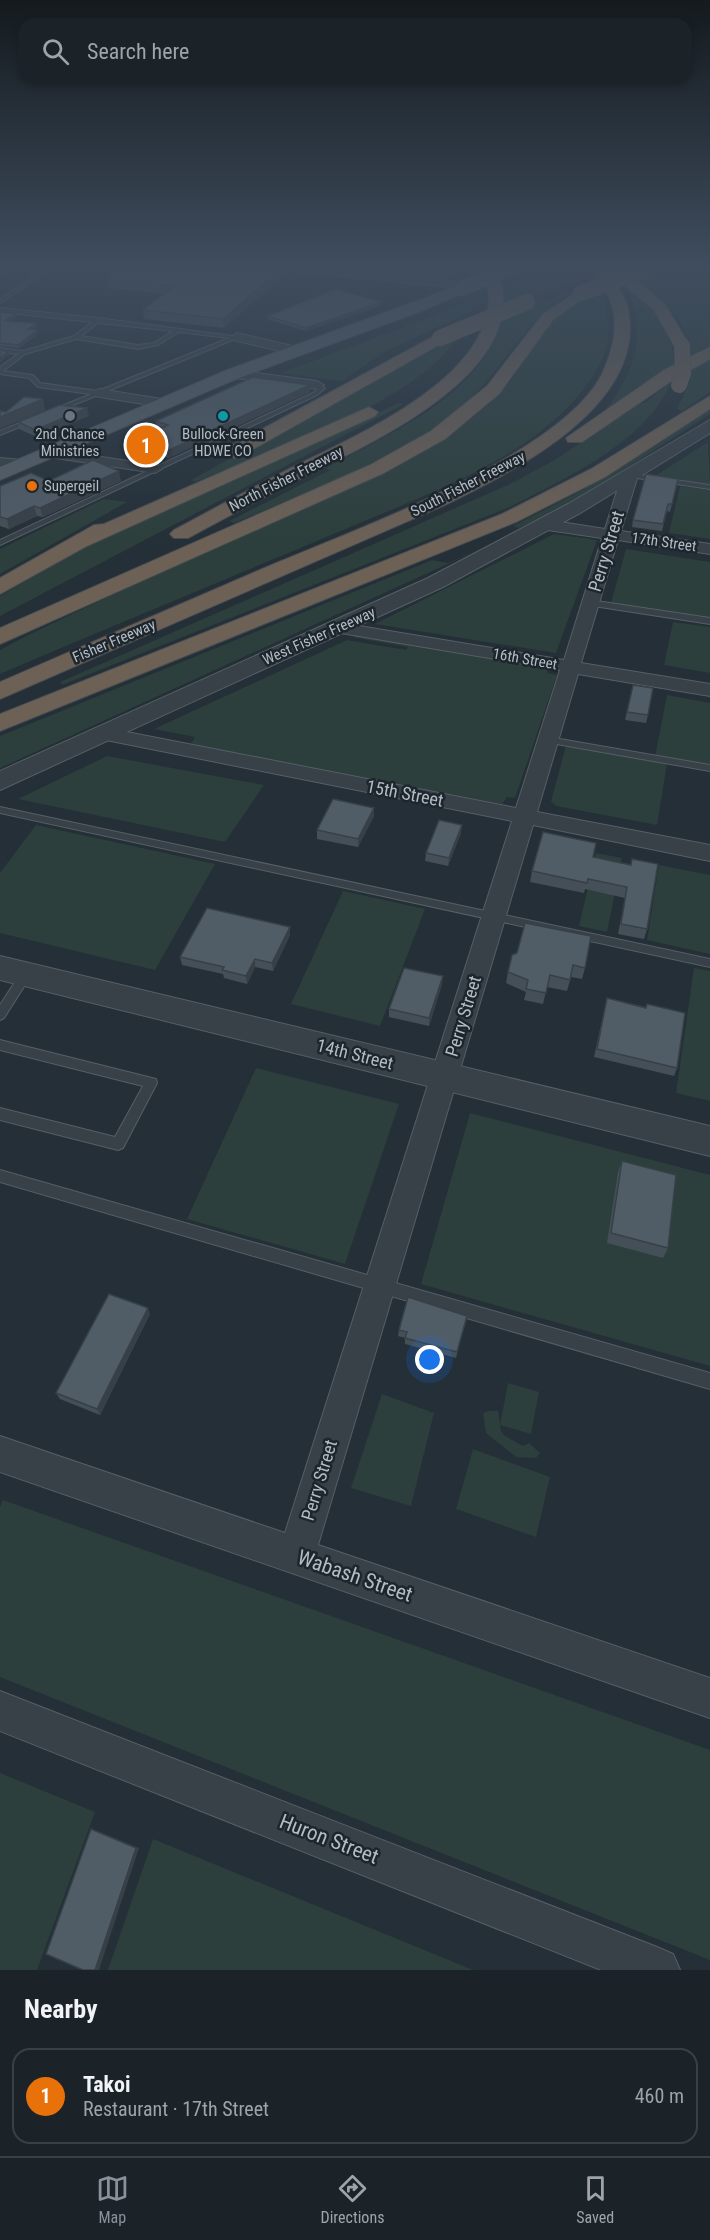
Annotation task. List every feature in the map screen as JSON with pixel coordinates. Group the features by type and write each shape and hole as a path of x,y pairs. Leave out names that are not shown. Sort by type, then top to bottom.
{"highway":[{"path":"0,587 83,541 195,474 406,358"},
{"path":"422,380 449,358"},
{"name":"North Fisher Freeway","path":"0,635 405,416 440,392 473,358"},
{"path":"0,635 377,469 438,435 494,390 518,358"},
{"name":"South Fisher Freeway","path":"228,592 478,482 534,450 584,409 606,382 616,358"},
{"path":"568,488 642,435 663,416 680,386 683,358"},
{"path":"228,592 307,565 496,482 557,449 670,374 699,358"},
{"path":"0,723 452,543 598,473 710,401"},
{"path":"83,541 388,402"},
{"name":"Fisher Freeway","path":"0,691 228,592"}],"main road":[{"path":"0,474 162,403 277,358"}],"street":[{"path":"232,374 317,385"},
{"path":"99,393 162,403"},
{"name":"West Fisher Freeway","path":"0,782 101,733 340,628 548,525 707,429"},
{"path":"48,453 155,469"},
{"path":"0,462 22,464"},
{"name":"Perry Street","path":"296,1556 630,475"},
{"name":"17th Street","path":"548,525 710,549"},
{"name":"16th Street","path":"340,628 710,690"},
{"name":"15th Street","path":"101,733 710,854"},
{"name":"14th Street","path":"13,971 710,1141"},
{"name":"Wabash Street","path":"0,1454 710,1698"},
{"name":"Huron Street","path":"0,1711 346,1845 657,1970"}],"lane":[{"path":"0,371 17,358"},
{"path":"0,433 185,358"},
{"path":"0,371 31,376 38,385 99,393"},
{"path":"0,543 315,394 322,388 317,385"},
{"path":"630,475 710,487"},
{"path":"590,603 710,621"},
{"path":"548,740 710,768"},
{"path":"0,810 710,963"},
{"path":"0,1015 13,971"},
{"path":"0,1045 151,1083 118,1144 0,1114"},
{"path":"0,1176 710,1381"}],"green space":[{"path":"321,358 376,358 342,381 281,373"},
{"path":"412,358 440,358 411,382 353,416 195,482 191,480"},
{"path":"483,358 505,358 486,382 457,411 408,444 320,487 234,523 229,521 330,470 326,468 380,440 433,408 477,367"},
{"path":"525,358 603,358 582,392 563,412 532,438 486,467 411,502 0,674 0,650 441,440 478,414 514,376"},
{"path":"634,358 673,358 674,366 632,390 637,392 609,410 605,409 613,400"},
{"path":"710,359 710,392 682,411 677,409 689,384 691,370"},
{"path":"671,382 659,403 624,441 578,471 510,507 62,685 60,682 510,484 553,461 639,404 646,402"},
{"path":"398,403 404,404 0,616 0,596 92,543"},
{"path":"710,407 710,414 593,489 519,528 513,526 579,492"},
{"path":"708,442 710,484 655,476"},
{"path":"680,486 710,490 710,539 669,533"},
{"path":"104,499 127,502 0,574 0,549"},
{"path":"554,534 597,540 556,653 375,624"},
{"path":"485,547 0,768 0,736 432,560 448,563"},
{"path":"626,549 710,562 710,618 611,603"},
{"path":"673,622 710,627 710,673 664,665"},
{"path":"359,635 549,667 547,673 557,675 515,798 507,797 502,804 191,744 195,737 154,729 347,640 406,650 408,647 352,637"},
{"path":"667,695 710,703 710,766 655,757"},
{"path":"566,746 667,764 657,825 556,806 551,801"},
{"path":"107,756 264,785 225,842 18,799"},
{"path":"36,825 215,864 155,970 0,933 0,873"},
{"path":"596,853 622,858 607,932 579,926"},
{"path":"659,865 710,875 710,954 647,940"},
{"path":"343,891 425,909 380,1026 291,1004"},
{"path":"694,968 710,971 710,1101 676,1093"},
{"path":"256,1068 399,1104 345,1264 187,1219"},
{"path":"470,1113 710,1175 710,1366 421,1284"},
{"path":"508,1383 539,1392 531,1434 500,1425"},
{"path":"382,1394 434,1413 411,1506 351,1488"},
{"path":"498,1411 501,1431 505,1436 523,1446 529,1443 540,1453 536,1458 516,1457 486,1433 483,1413"},
{"path":"473,1449 550,1477 536,1537 456,1509"},
{"path":"3,1500 710,1750 710,1960 0,1677 0,1507"},
{"path":"0,1773 95,1812 37,1970 0,1970"},
{"path":"153,1839 473,1970 108,1970"}],"building":[{"path":"253,377 310,385 167,451 138,439 168,425 156,421"},
{"path":"24,397 43,399 0,417 0,411 6,412"},
{"path":"60,405 87,408 35,430 18,422"},
{"path":"93,460 119,471 40,508 34,506 7,519 0,517 0,486 31,473 49,481"},
{"path":"646,474 678,479 672,504 668,504 663,524 633,520"},
{"path":"633,685 653,688 648,715 627,712"},
{"path":"333,799 374,808 358,839 317,830"},
{"path":"439,820 462,825 449,858 426,853"},
{"path":"543,832 596,843 593,857 631,865 632,859 658,864 647,929 621,924 627,887 588,879 587,883 532,871"},
{"path":"207,908 290,927 272,963 255,959 246,976 222,970 224,967 180,957"},
{"path":"525,923 591,936 585,968 573,965 570,980 550,975 546,993 526,989 528,980 508,972 512,955 517,953"},
{"path":"404,968 443,976 429,1018 389,1009"},
{"path":"607,998 646,1008 647,1004 685,1013 677,1068 597,1049"},
{"path":"622,1161 676,1175 668,1248 611,1233"},
{"path":"109,1294 148,1308 97,1409 56,1393"},
{"path":"408,1297 467,1316 457,1352 405,1338 407,1332 399,1330"},
{"path":"91,1829 136,1848 95,1970 83,1970 46,1954"}],"place":[{"name":"2nd Chance Ministries","path":"70,416"},
{"name":"Bullock-Green HDWE CO","path":"223,416"},
{"name":"Takoi","path":"146,445"},
{"name":"Supergeil","path":"32,486"}]}
